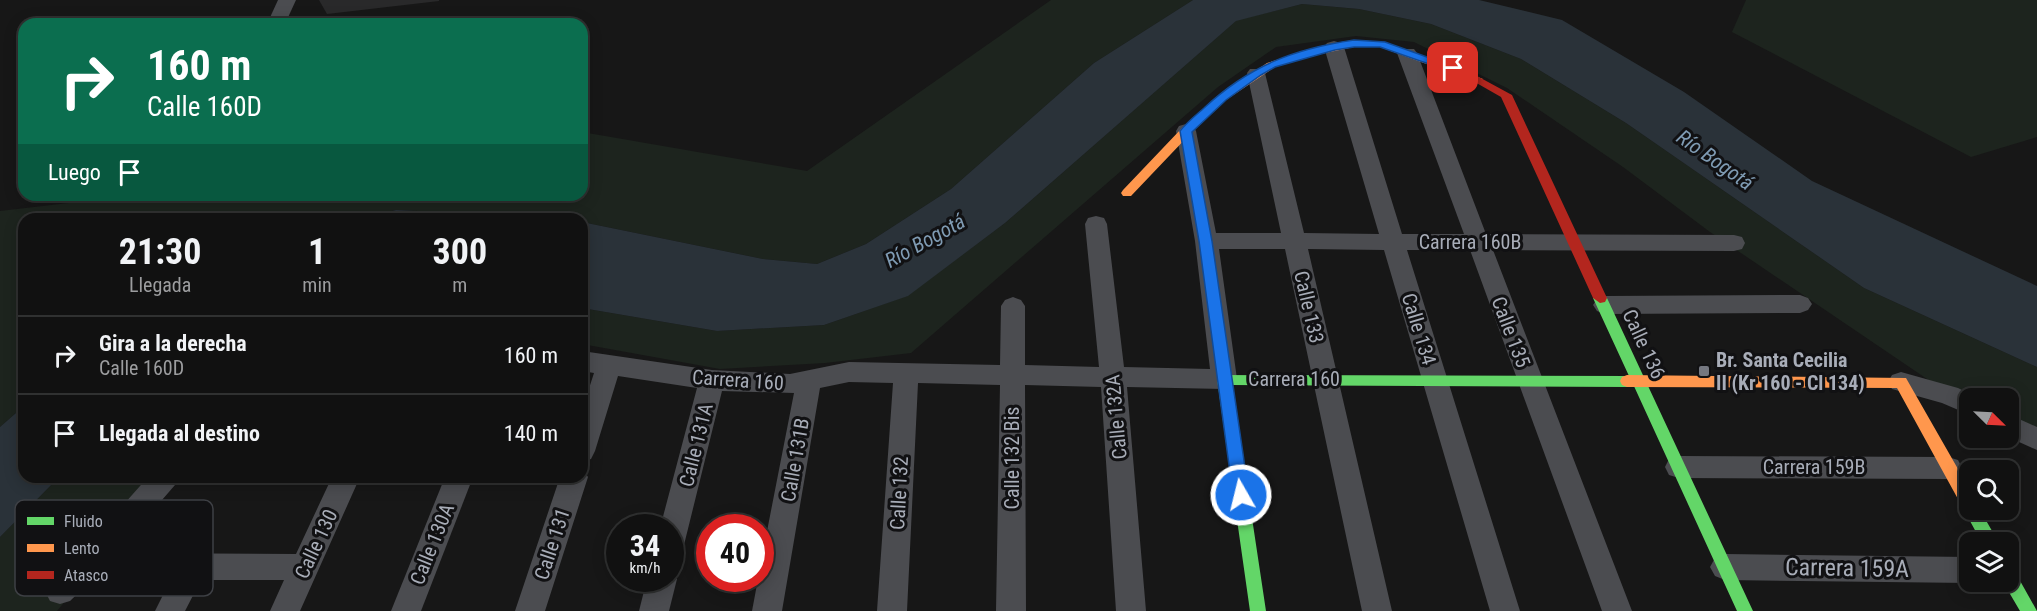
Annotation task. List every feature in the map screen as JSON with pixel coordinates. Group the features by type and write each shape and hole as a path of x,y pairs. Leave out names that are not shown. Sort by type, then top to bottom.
{"street":[{"path":"279,18 287,0"},
{"path":"1127,193 1186,131 1222,98 1271,65 1334,46 1354,44 1381,44 1407,52"},
{"name":"Calle 134","path":"1334,46 1505,611"},
{"name":"Calle 136","path":"1407,52 1465,73 1506,95 1745,611"},
{"name":"Calle 135","path":"1407,52 1617,611"},
{"name":"Calle 133","path":"1257,73 1377,611"},
{"path":"1186,131 1206,241 1258,611"},
{"name":"Calle 132A","path":"1096,224 1113,377 1131,611"},
{"name":"Carrera 160B","path":"1206,241 1734,243"},
{"path":"1605,305 1800,304"},
{"name":"Calle 132 Bis","path":"1011,611 1013,306"},
{"name":"Carrera 160","path":"588,362 712,380 790,384 849,372 1224,379 1901,382 1959,400"},
{"path":"588,432 609,366"},
{"name":"Calle 132","path":"892,611 906,374"},
{"name":"Calle 131A","path":"678,514 712,380"},
{"name":"Calle 131B","path":"767,611 809,380"},
{"path":"1901,382 1959,486"},
{"path":"2019,430 2037,439"},
{"name":"Carrera 159B","path":"1679,467 1948,468"},
{"path":"145,500 160,483"},
{"name":"Calle 130","path":"285,611 343,483"},
{"name":"Calle 130A","path":"405,611 457,483"},
{"name":"Calle 131","path":"530,611 572,483"},
{"path":"213,566 305,567"},
{"name":"Carrera 159A","path":"1725,567 1959,570"},
{"path":"654,611 659,592"},
{"path":"2018,592 2029,611"},
{"path":"170,611 178,596"}],"shaded area":[{"path":"1051,0 1193,0 1094,63 951,189 866,244 817,264 763,259 588,223 588,213 458,213 396,210 384,213 18,213 18,411 0,427 0,211 86,201 588,201 588,133 807,171"},
{"path":"1746,0 2037,0 2037,137 1971,157 1732,32"},
{"path":"1302,4 1359,9 1431,24 1521,59 1626,123 1864,288 2037,367 2037,434 2019,425 2019,388 1959,388 1959,394 1930,381 1710,232 1623,167 1507,88 1414,42 1356,36 1276,47 1218,87 911,353 825,363 720,369 588,345 588,309 717,331 824,325 907,296 1005,223 1237,20"},
{"path":"53,483 162,483 148,500 36,500"},
{"path":"15,522 15,596 69,596 57,611 0,611 0,537"}],"water":[{"name":"Río Bogotá","path":"1193,0 1479,0 1562,20 1684,92 1812,181 2037,286 2037,367 1864,288 1626,123 1521,59 1431,24 1359,9 1302,4 1236,21 1005,223 908,296 824,325 717,331 588,309 588,223 763,259 817,264 866,244 951,189 1094,63"},
{"path":"396,210 458,213 384,213"},
{"path":"18,411 18,483 53,483 36,500 15,500 15,522 0,537 0,427"}],"traffic: fast":[{"path":"1600,298 1745,611"},
{"path":"1258,611 1224,379 1627,381"},
{"path":"1978,520 1985,532"},
{"path":"2018,592 2029,611"}],"traffic: slow":[{"path":"1127,193 1186,131 1222,98 1271,65 1309,53 1354,44 1381,44 1477,79"},
{"path":"1627,381 1901,382 1959,485"}],"traffic: jam":[{"path":"1477,79 1506,95 1600,298"}],"place":[{"name":"Br. Santa Cecilia II (Kr 160 - Cl 134)","path":"1704,371"}],"route":[{"path":"1241,495 1206,241 1186,131 1222,98 1257,73 1271,65 1334,46 1381,44 1453,68"}]}
